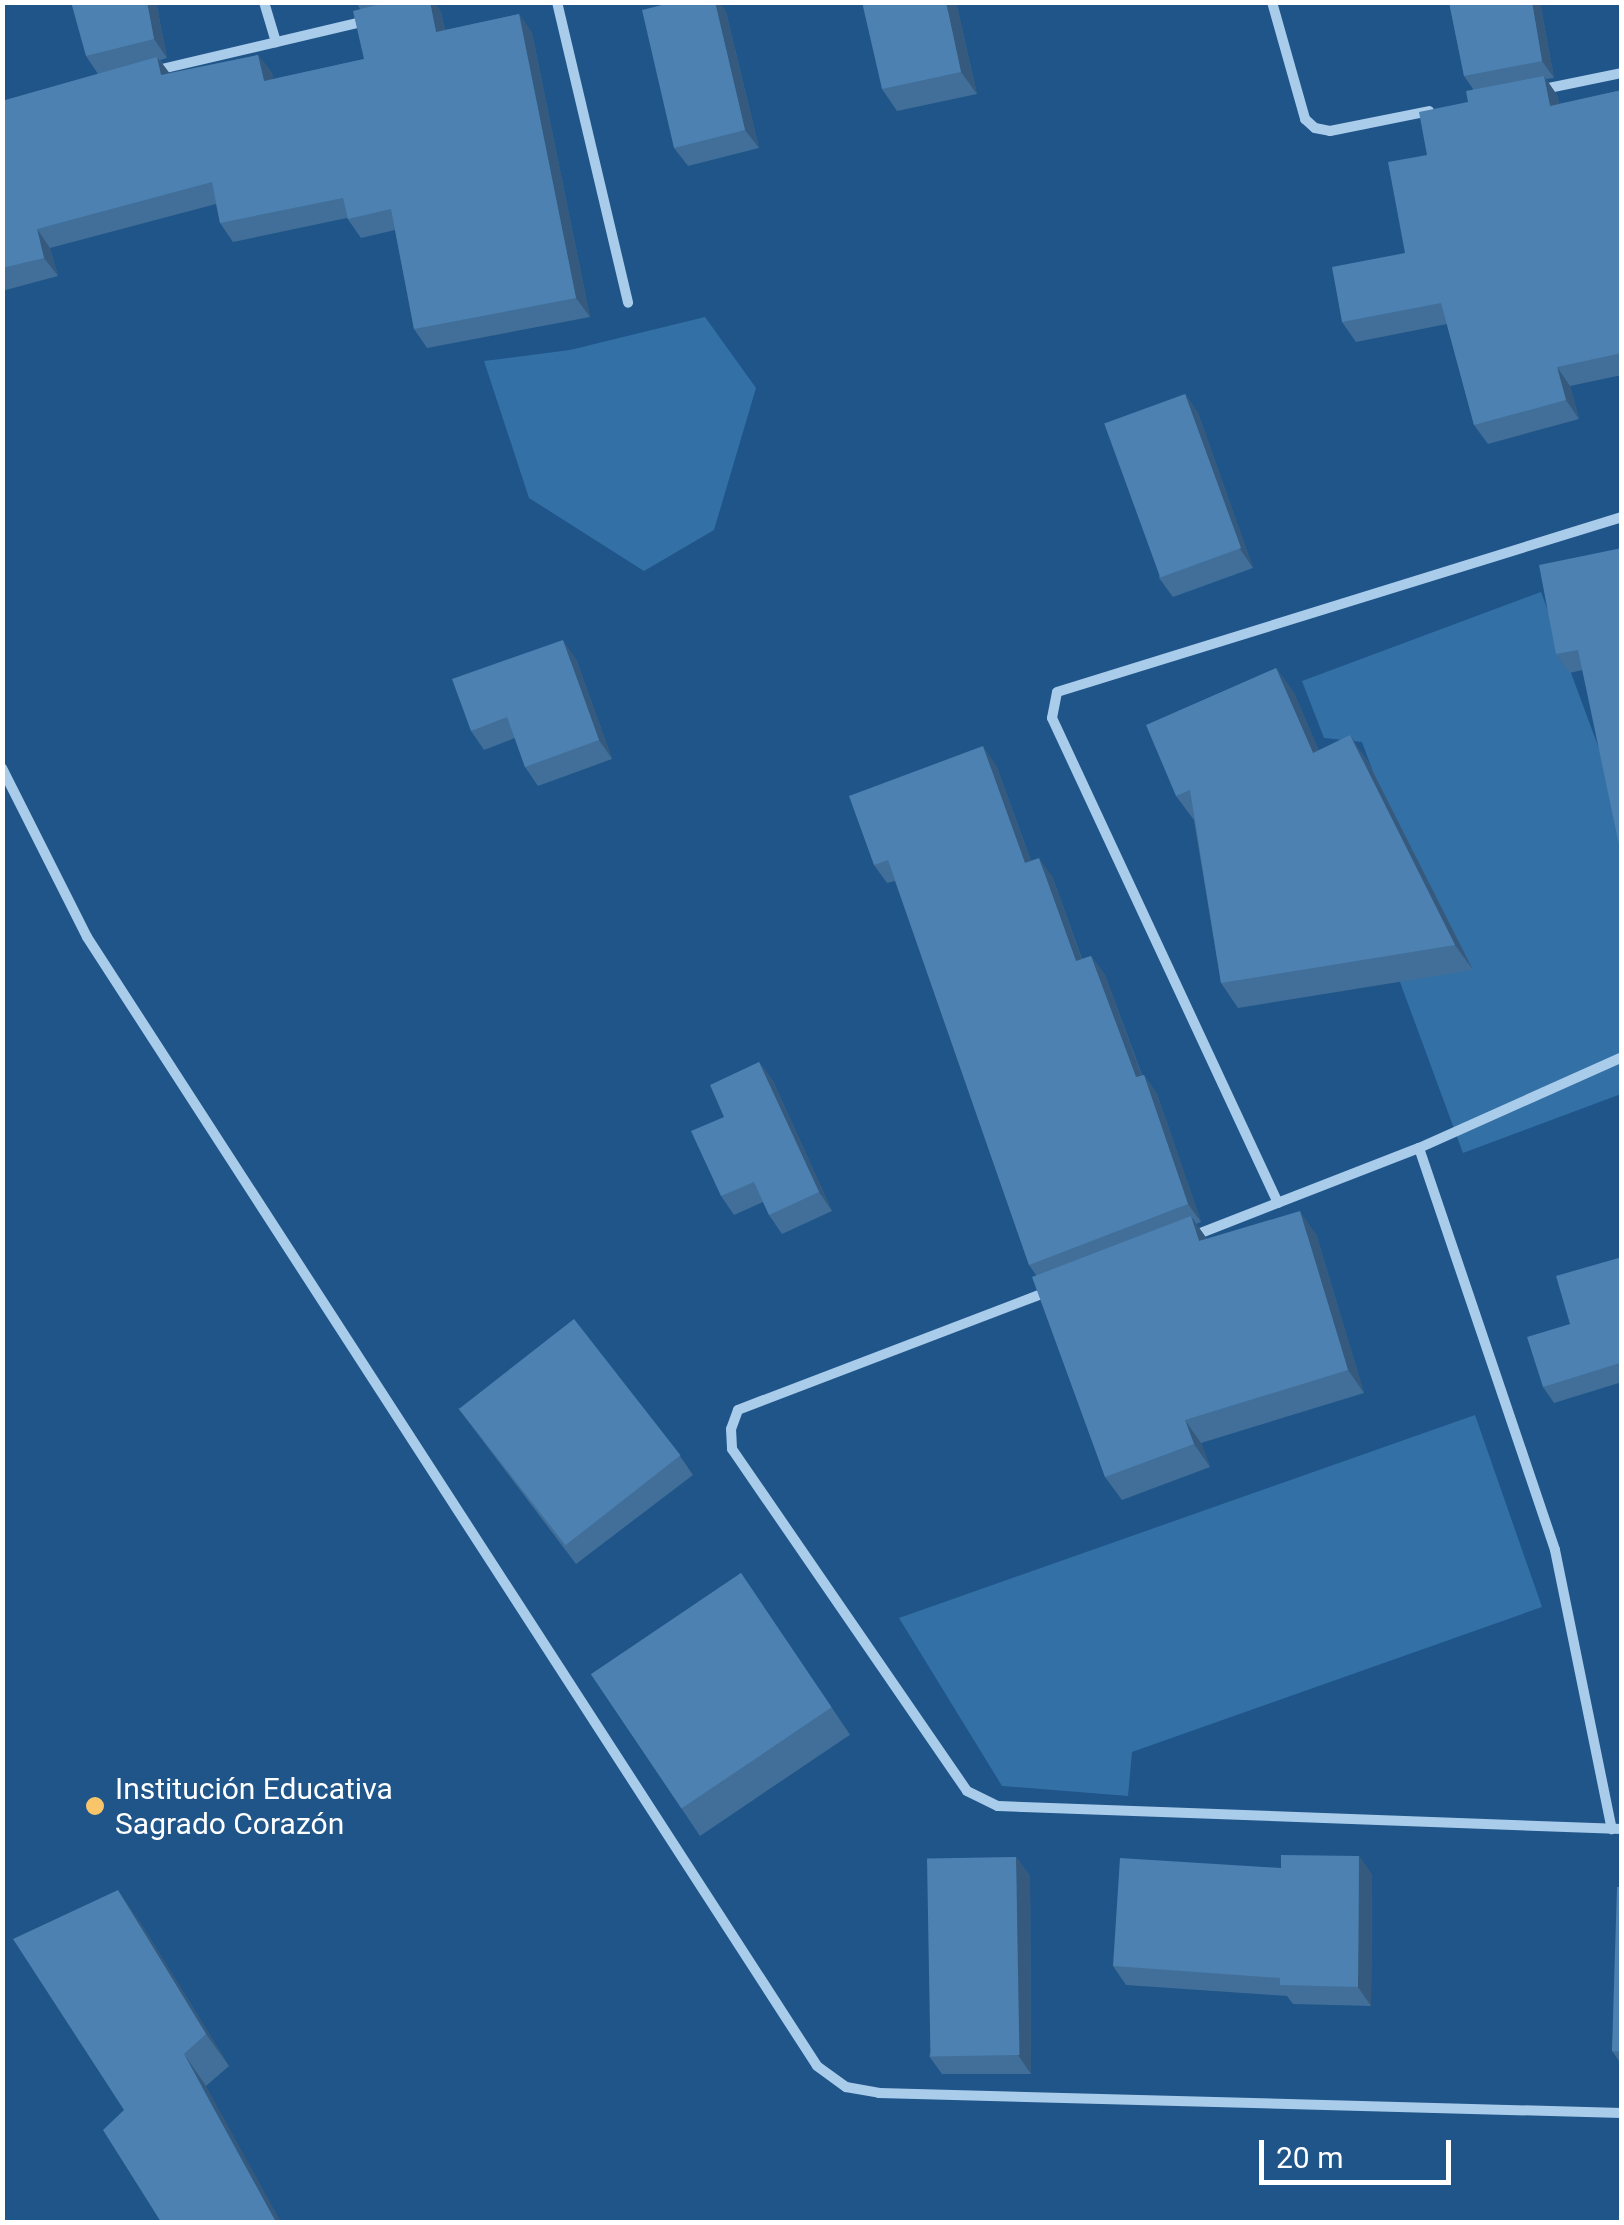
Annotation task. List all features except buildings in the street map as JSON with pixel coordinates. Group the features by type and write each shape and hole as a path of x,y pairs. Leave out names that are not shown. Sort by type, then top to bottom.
{"street":[{"path":"264,2 276,42"},
{"path":"556,2 628,303"},
{"path":"1272,2 1305,119 1315,128 1330,131 1446,108"},
{"path":"130,76 388,16"},
{"path":"1524,93 1622,74"},
{"path":"1278,1203 1052,718 1057,692 1622,517"},
{"path":"2,768 87,937 818,2066 846,2087 879,2093 1622,2112"},
{"path":"1186,1239 1419,1148 1622,1057"},
{"path":"1074,1282 738,1410 732,1429 732,1449 967,1791 998,1806 1616,1829 1555,1550 1419,1148"}],"shaded area":[{"path":"705,317 756,388 714,530 644,571 529,498 484,361 570,350"},
{"path":"1541,592 1621,808 1621,1094 1463,1153 1393,963 1438,947 1362,742 1324,738 1302,681"},
{"path":"1475,1415 1542,1607 1132,1752 1128,1796 1002,1786 899,1618"}],"place":[{"name":"Institución Educativa Sagrado Corazón","path":"95,1806"}]}
